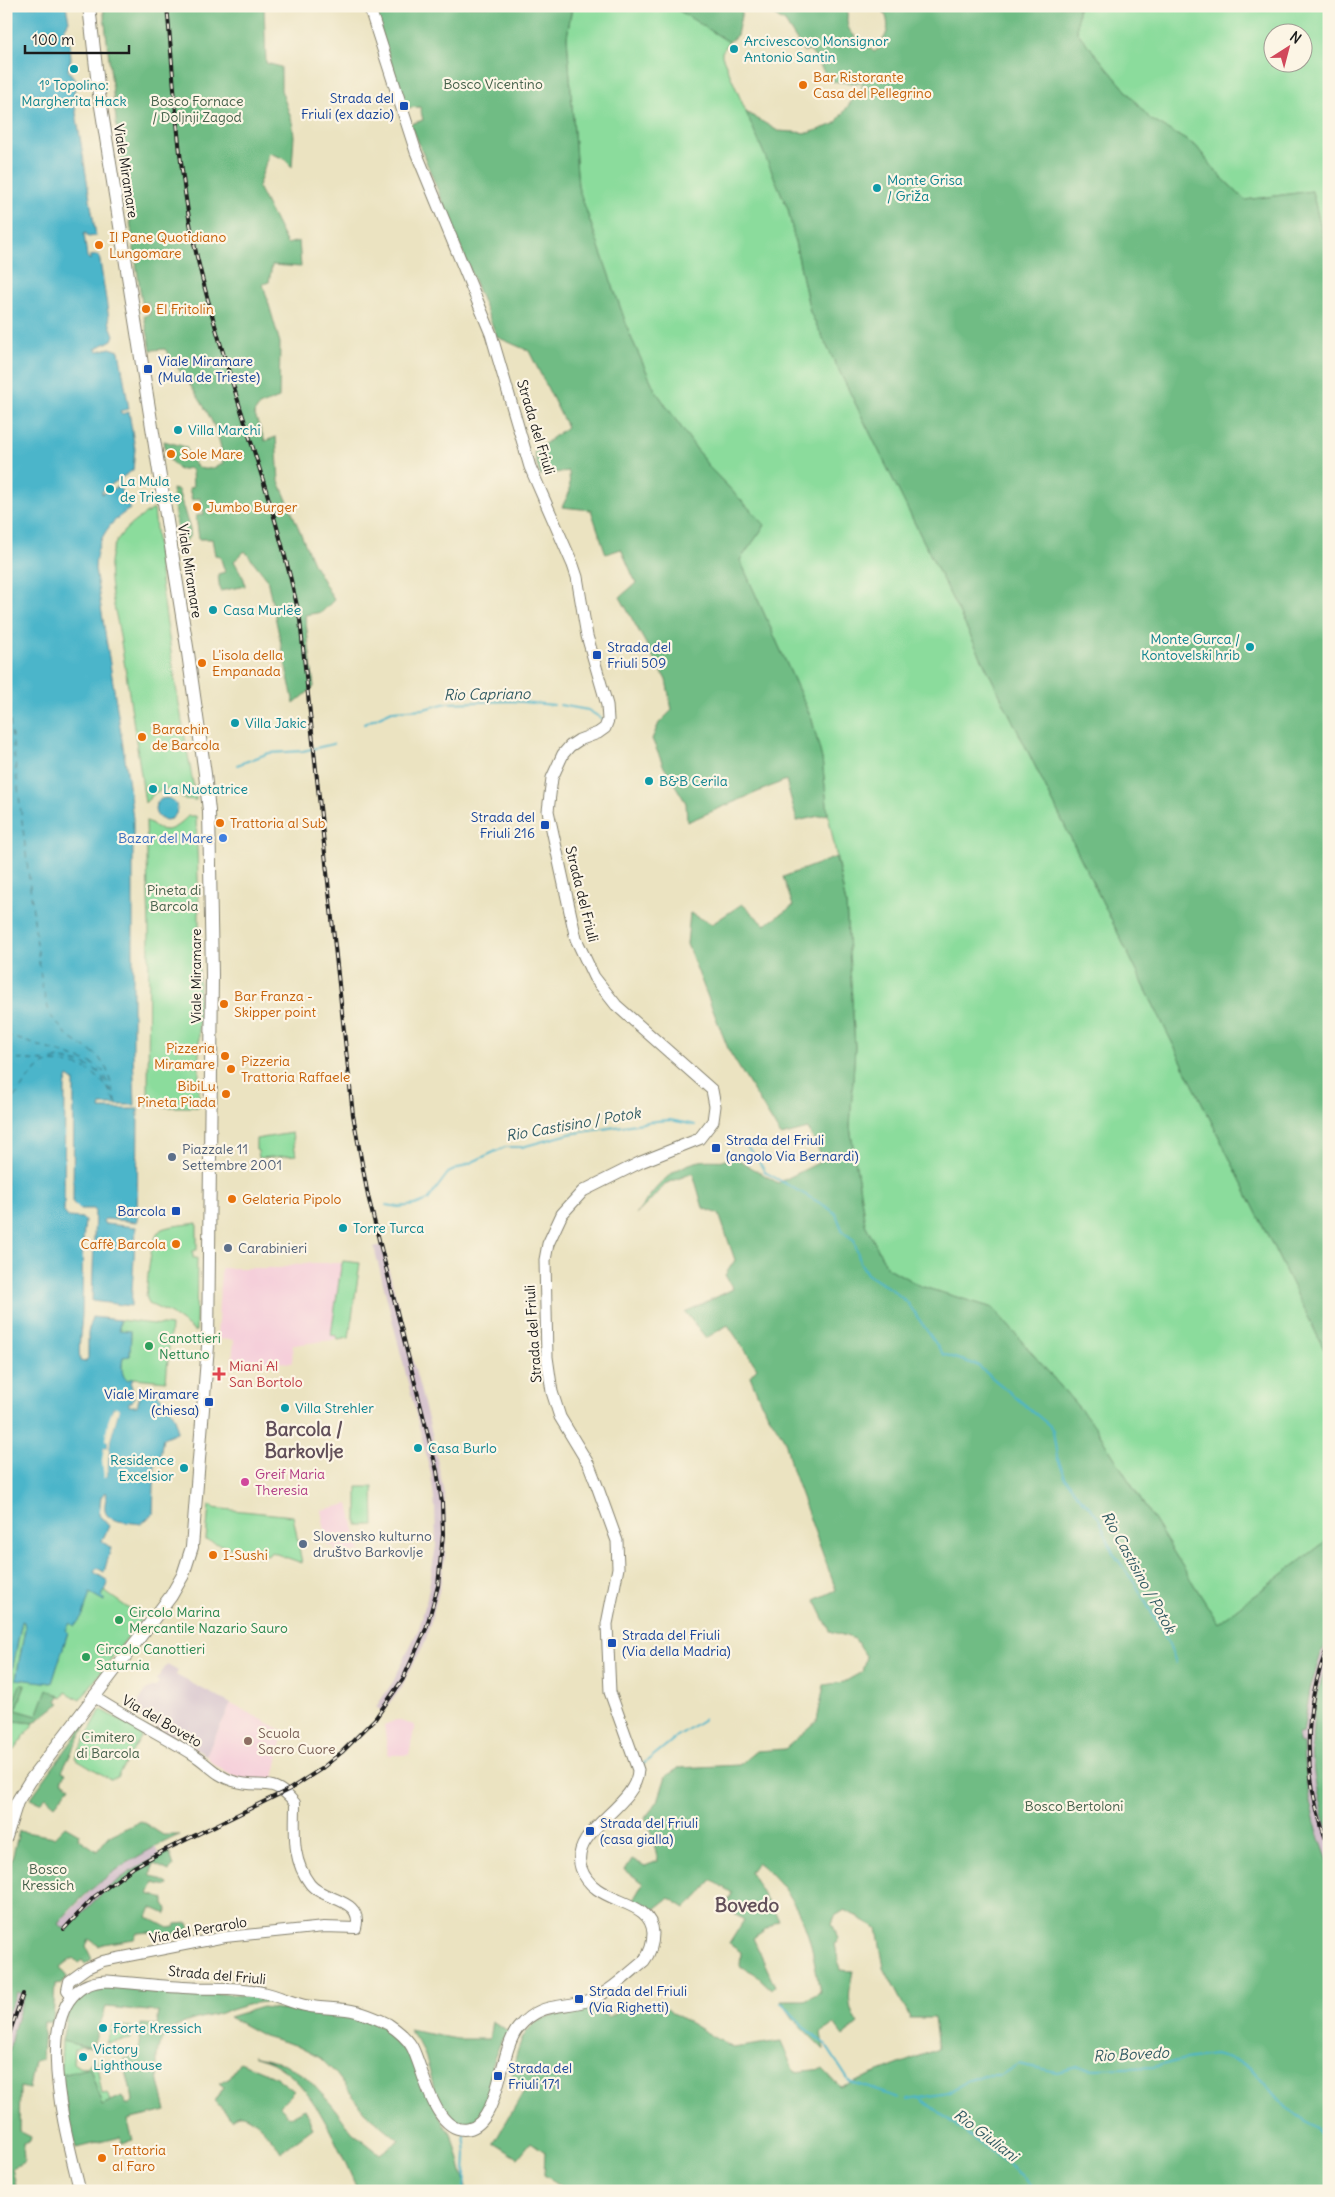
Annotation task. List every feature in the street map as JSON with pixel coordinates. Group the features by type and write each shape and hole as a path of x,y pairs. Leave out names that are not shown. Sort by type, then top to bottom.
{"main road":[{"name":"Viale Miramare","path":"6,1837 13,1812 23,1791 93,1696 174,1592 183,1575 192,1547 208,1346 212,975 209,811 206,774 99,94 89,6"},
{"name":"Strada del Friuli","path":"72,1996 87,1986 107,1981 255,1991 309,2007 357,2012 388,2025 409,2041 416,2054 427,2088 437,2110 451,2123 465,2129 474,2127 487,2116 510,2041 524,2021 542,2009 585,2001 599,1996 644,1961 652,1947 652,1926 643,1912 598,1891 586,1878 580,1862 579,1854 584,1842 629,1791 637,1779 638,1770 610,1692 607,1624 618,1568 617,1541 592,1474 560,1417 552,1392 547,1357 545,1260 548,1244 557,1224 576,1197 613,1175 699,1139 713,1121 715,1098 712,1090 698,1075 616,1005 606,994 586,963 576,939 552,836 548,801 552,778 559,761 570,746 605,728 608,720 608,705 587,636 575,571 530,467 491,334 416,152 369,6"},
{"path":"72,1996 65,2009 60,2026 57,2050 57,2078 61,2115 80,2191"}],"street":[{"name":"Via del Boveto","path":"93,1696 191,1753 223,1778 235,1782 278,1786 284,1790 295,1803 294,1844 296,1859 311,1885 317,1891 338,1899 351,1907 357,1917 356,1928"},
{"name":"Via del Perarolo","path":"72,1996 66,1990 69,1981 87,1968 103,1961 225,1937 324,1927 356,1928"}],"shaded area":[{"path":"382,1245 432,1434 444,1494 446,1526 445,1558 439,1591 425,1642 399,1691 383,1712 376,1707 393,1682 419,1628 427,1599 436,1546 435,1507 431,1474 374,1247"},
{"path":"305,1263 360,1263 349,1338 293,1345 292,1363 235,1360 233,1370 231,1370 234,1340 217,1339 221,1268 280,1268"},
{"path":"349,1504 360,1551 335,1556 334,1546 328,1547 321,1510"},
{"path":"1329,1636 1329,1659 1324,1671 1326,1823 1329,1831 1329,1863 1314,1826 1304,1776 1303,1744 1298,1743 1298,1734 1303,1732 1310,1690"},
{"path":"167,1665 178,1671 176,1675 231,1704 206,1755 182,1742 181,1738 176,1735 172,1737 131,1713 147,1689 156,1687 159,1682 156,1680"},
{"name":"Scuola Sacro Cuore","path":"231,1704 284,1731 274,1779 244,1779 232,1776 212,1763 206,1755"},
{"path":"396,1720 415,1725 409,1755 388,1755 384,1725"},
{"path":"155,1846 159,1856 128,1873 104,1891 66,1931 57,1924 99,1882 122,1865"},
{"path":"17,1991 25,1995 12,2036 6,2070 6,2017"}],"green space":[{"name":"Bosco Fornace / Doljnji Zagod","path":"103,6 264,6 266,63 281,67 281,90 292,121 294,136 292,167 283,158 269,153 258,187 287,244 299,241 301,267 272,265 269,282 263,284 280,343 279,398 259,406 254,413 265,441 276,437 279,481 313,563 334,600 322,612 305,615 314,687 294,704 267,579 245,551 234,561 244,579 245,586 220,591 218,574 225,572 220,556 215,555 212,539 199,539 196,516 204,514 200,498 192,500 189,488 193,487 192,471 189,468 179,470 167,457 164,441 186,447 192,461 200,468 209,469 223,464 217,433 202,403 165,349 151,350 144,316 150,314 148,302 142,303 119,146"},
{"name":"Bosco Vicentino","path":"375,6 572,6 567,37 578,187 630,335 655,390 709,467 765,525 740,560 812,720 822,759 828,814 797,821 786,780 687,822 686,803 664,767 652,739 659,723 672,710 666,680 620,597 636,583 621,549 606,554 591,510 562,507 570,491 569,471 540,475 534,452 567,427 529,351 497,337 411,124 423,120 420,107 406,108 377,20"},
{"path":"572,6 673,6 729,42 722,52 722,56 788,209 810,312 1329,1359 1329,1539 1218,1623 1094,1425 993,1308 920,1286 887,1267 865,1224 850,1127 855,1047 846,904 828,814 822,759 812,720 740,560 765,525 709,467 655,390 630,335 578,187 567,37"},
{"path":"743,6 737,35 729,42 673,7"},
{"path":"765,6 849,6 847,24 849,29 852,34 874,52 881,47 880,43 884,39 888,25 881,6 1078,6 1077,32 1150,119 1196,146 1219,175 1245,200 1312,191 1323,237 1329,242 1329,1359 810,312 788,209 746,112 778,131 809,133 835,124 864,84 830,81 812,53 808,50 804,52 785,22"},
{"path":"1078,6 1329,6 1329,242 1323,237 1312,191 1245,200 1219,175 1196,146 1150,119 1077,32"},
{"path":"172,489 178,490 190,530 190,535 186,541 178,539"},
{"path":"154,509 161,582 176,687 196,800 184,799 175,791 166,789 156,792 145,803 111,586 110,566 113,548 122,534 140,517"},
{"name":"Pineta di Barcola","path":"188,816 196,816 199,910 199,1107 148,1107 149,930 146,821 165,830 174,828"},
{"name":"Bosco Bertoloni","path":"836,857 846,904 855,1047 850,1127 865,1224 887,1267 920,1286 993,1308 1094,1425 1218,1623 1329,1539 1329,1636 1310,1690 1303,1733 1298,1734 1298,1743 1303,1744 1310,1804 1329,1863 1329,2191 566,2191 567,2189 544,2175 545,2152 531,2142 518,2158 494,2143 524,2091 512,2076 522,2040 528,2029 537,2022 561,2013 596,2008 609,2017 636,2002 642,2005 658,2000 673,2013 733,2048 781,2041 794,2072 823,2069 840,2087 938,2049 934,2018 910,2018 884,1968 877,1928 845,1910 835,1916 832,1923 838,1938 835,1944 840,1970 853,1971 849,1998 858,2024 843,2036 834,2024 821,2033 824,2050 795,2021 781,2000 805,2000 820,1992 812,1949 804,1925 788,1894 765,1869 757,1862 750,1872 779,1920 753,1938 775,1986 771,1989 754,1973 740,1966 741,1952 729,1944 744,1920 725,1908 732,1893 712,1880 698,1897 685,1908 669,1898 654,1910 632,1902 643,1883 625,1870 632,1859 645,1866 658,1861 652,1833 645,1818 658,1801 666,1776 679,1768 739,1765 756,1751 785,1749 817,1721 824,1685 844,1682 862,1672 866,1656 855,1639 830,1631 815,1600 836,1590 792,1470 785,1440 761,1403 750,1376 757,1368 728,1325 706,1338 685,1312 733,1289 725,1275 735,1260 719,1214 703,1208 693,1173 667,1183 636,1215 655,1190 669,1176 686,1165 696,1162 735,1158 778,1183 824,1160 808,1129 781,1136 729,1051 687,944 690,913 712,924 742,904 765,925 793,906 783,877"},
{"path":"292,1133 296,1155 259,1158 258,1151 256,1150 256,1139"},
{"path":"197,1223 197,1250 193,1251 193,1258 197,1258 196,1332 171,1314 149,1304 146,1296 152,1250 158,1233 162,1229"},
{"path":"343,1261 360,1263 349,1338 338,1340 337,1336 331,1335"},
{"name":"Canottieri Nettuno","path":"120,1320 171,1326 166,1381 134,1378 127,1380 125,1378 122,1369 123,1356 130,1356 131,1332 119,1330"},
{"path":"357,1487 373,1487 374,1525 357,1525"},
{"path":"209,1505 212,1508 293,1516 302,1563 271,1552 269,1555 261,1554 260,1557 206,1540"},
{"path":"104,1591 142,1618 80,1700 66,1692 62,1698 47,1690 37,1716 16,1710 25,1686 10,1711 6,1709 6,1687 10,1681 22,1621 24,1622 25,1629 16,1678 52,1683 68,1632 65,1631 70,1623 75,1626 90,1592 102,1597"},
{"path":"1329,1659 1329,1831 1316,1789 1312,1745 1316,1701"},
{"path":"20,1685 25,1685 16,1710 37,1716 47,1689 60,1696 57,1701 60,1703 34,1723 6,1720 6,1709 10,1710"},
{"name":"Cimitero di Barcola","path":"101,1709 143,1734 117,1777 110,1779 75,1758"},
{"path":"91,1715 62,1771 66,1773 62,1781 70,1786 55,1805 46,1797 40,1803 30,1799"},
{"path":"6,1720 34,1723 14,1750 6,1749"},
{"name":"Bosco Kressich","path":"141,1821 163,1835 179,1835 145,1852 113,1872 84,1896 58,1924 66,1930 104,1891 128,1873 169,1851 174,1866 169,1871 154,1864 150,1874 168,1884 167,1886 154,1883 149,1894 164,1899 164,1905 168,1908 166,1914 151,1907 147,1917 168,1928 175,1927 176,1924 188,1923 190,1929 164,1936 152,1932 137,1933 134,1939 99,1946 89,1939 86,1947 92,1959 85,1964 82,1960 78,1963 73,1958 60,1968 67,1977 62,1983 55,1984 53,2022 44,2022 42,2059 34,2061 29,2089 20,2087 19,2131 31,2137 30,2141 23,2143 24,2162 12,2168 16,2186 14,2191 6,2191 6,2070 12,2036 24,1995 17,1992 6,2017 6,1883 19,1831 54,1837 65,1826 79,1834 78,1838 97,1851 109,1836"},
{"path":"99,1985 265,1997 295,2007 265,2002 255,2003 191,2021 174,2029 161,2041 157,2057 159,2081 166,2111 127,2120 133,2140 122,2143 121,2137 76,2148 69,2123 61,2075 90,2068 102,2105 122,2096 126,2104 130,2104 133,2101 123,2059 138,2055 141,2024 157,2025 159,2012 106,2007 92,2048 62,2041 66,2019 71,2006 80,1996"},
{"path":"262,2007 295,2011 356,2014 393,2032 404,2042 445,2127 452,2133 467,2191 358,2191 326,2122 304,2090 292,2076 278,2066 253,2056 285,2064 306,2077 332,2105 352,2132 380,2154 399,2140 364,2111 337,2075 320,2058 295,2045 264,2036 229,2017"},
{"path":"492,2021 510,2032 506,2039 502,2039 491,2066 497,2069 488,2101 485,2109 474,2121 467,2123 456,2122 441,2107 424,2053 409,2030 457,2039 489,2039"},
{"path":"113,2025 132,2027 131,2039 106,2043"},
{"path":"62,2041 92,2048 81,2047 74,2050 73,2063 79,2067 86,2068 96,2059 102,2094 108,2093 111,2101 102,2105 90,2069 61,2075"},
{"path":"240,2062 276,2077 294,2091 279,2106 289,2117 305,2109 313,2128 281,2152 269,2135 250,2118 238,2115 232,2119 215,2101 224,2087 219,2083 230,2077"}],"water":[{"path":"6,6 66,6 69,21 63,31 65,38 70,43 71,59 68,70 77,82 74,100 96,236 88,237 86,233 84,234 87,257 90,260 90,256 99,255 110,325 114,335 112,340 95,349 98,351 110,348 119,351 129,409 120,411 121,414 129,412 135,449 133,470 102,491 102,494 119,486 130,509 115,520 104,534 100,542 95,569 133,819 133,1052 135,1105 101,1105 100,1109 138,1109 137,1222 105,1219 103,1221 105,1224 136,1227 131,1306 92,1301 95,1209 79,1209 73,1203 74,1081 68,1077 65,1087 64,1212 68,1217 82,1218 85,1221 80,1361 85,1362 88,1358 88,1333 92,1317 120,1320 119,1330 131,1331 130,1356 123,1357 122,1366 125,1378 127,1380 133,1378 131,1384 134,1397 132,1402 129,1402 129,1406 137,1406 142,1389 153,1389 173,1413 177,1432 163,1438 160,1457 155,1461 153,1514 141,1524 114,1520 106,1514 107,1494 105,1492 101,1497 99,1515 109,1526 102,1541 111,1548 104,1572 97,1568 94,1572 108,1581 102,1597 104,1601 90,1593 83,1615 75,1626 70,1623 66,1630 68,1632 52,1683 16,1679 25,1629 24,1622 22,1621 10,1681 6,1687","holes":["113,1408 119,1409 110,1441 107,1477 105,1475 104,1448 108,1447 108,1440 106,1439"]},
{"path":"166,798 174,801 177,809 174,817 166,820 158,817 155,809 158,801"}],"pier":[{"path":"117,1407 119,1409 110,1441 107,1477 104,1478 102,1460 104,1448 108,1447 108,1441 105,1440 108,1422 113,1408"}],"waterway":[{"name":"Rio Capriano","path":"364,724 392,711 424,709 447,703 511,701 554,705"},
{"name":"Rio Capriano","path":"560,705 588,710 604,720"},
{"name":"Rio Capriano","path":"237,765 269,753 303,751 333,744"},
{"name":"Rio Castisino / Potok","path":"386,1205 399,1207 415,1205 428,1200 448,1173 505,1147 522,1147 569,1134 656,1121 670,1120 695,1125"},
{"name":"Rio Castisino / Potok","path":"741,1140 757,1158 765,1172 836,1214 843,1232 854,1240 860,1262 867,1274 907,1302 943,1354 977,1365 1050,1426 1053,1431 1057,1457 1065,1477 1075,1492 1098,1516 1113,1553 1136,1585 1168,1642 1176,1663"},
{"path":"676,1737 704,1719"},
{"path":"642,1765 674,1739"},
{"name":"Rio Bovedo","path":"781,2002 808,2031 825,2044 849,2081 899,2098"},
{"name":"Rio Bovedo","path":"908,2100 947,2093 966,2081 985,2075 1001,2075 1018,2064 1057,2072 1077,2067 1094,2069 1154,2067 1185,2059 1214,2055 1249,2066 1286,2108 1317,2128 1329,2145"},
{"name":"Rio Giuliani","path":"921,2099 1025,2178 1036,2191"},
{"path":"464,2134 466,2154 464,2191"}],"ferry route":[{"path":"6,688 42,986 50,1015 69,1037 98,1056 107,1070 117,1105 99,1072 84,1064 58,1058 41,1066 31,1075 6,1109"},
{"path":"6,1035 91,1063 103,1071 113,1097"},
{"path":"6,1059 48,1061"},
{"path":"52,1062 68,1063 82,1067 94,1074 105,1085"}],"railway":[{"path":"64,1929 94,1897 134,1867 290,1789 321,1769 342,1752 375,1719 403,1679 426,1629 438,1586 443,1534 442,1503 437,1471 368,1196 353,1115 300,620 290,574 222,348 197,257 181,164 167,6"},
{"path":"1329,1644 1320,1669 1314,1695 1310,1720 1309,1746 1310,1772 1314,1797 1320,1823 1329,1848"},
{"path":"6,2043 23,1994"}],"place":[{"name":"Arcivescovo Monsignor Antonio Santin","path":"734,49"},
{"name":"1º Topolino: Margherita Hack","path":"74,69"},
{"name":"Bar Ristorante Casa del Pellegrino","path":"803,85"},
{"name":"Strada del Friuli (ex dazio)","path":"404,106"},
{"name":"Monte Grisa / Griža","path":"877,188"},
{"name":"Il Pane Quotidiano Lungomare","path":"99,245"},
{"name":"El Fritolin","path":"146,309"},
{"name":"Viale Miramare (Mula de Trieste)","path":"148,369"},
{"name":"Villa Marchi","path":"178,430"},
{"name":"Sole Mare","path":"171,454"},
{"name":"La Mula de Trieste","path":"110,489"},
{"name":"Jumbo Burger","path":"197,507"},
{"name":"Casa Murlëe","path":"213,610"},
{"name":"Monte Gurca / Kontovelski hrib","path":"1250,647"},
{"name":"Strada del Friuli 509","path":"597,655"},
{"name":"L'isola della Empanada","path":"202,663"},
{"name":"Villa Jakic","path":"235,723"},
{"name":"Barachin de Barcola","path":"142,737"},
{"name":"B&B Cerila","path":"649,781"},
{"name":"La Nuotatrice","path":"153,789"},
{"name":"Trattoria al Sub","path":"220,823"},
{"name":"Strada del Friuli 216","path":"545,825"},
{"name":"Bazar del Mare","path":"223,838"},
{"name":"Bar Franza - Skipper point","path":"224,1004"},
{"name":"Pizzeria Miramare","path":"225,1056"},
{"name":"Pizzeria Trattoria Raffaele","path":"231,1069"},
{"name":"BibiLu Pineta Piada","path":"226,1094"},
{"name":"Strada del Friuli (angolo Via Bernardi)","path":"716,1148"},
{"name":"Piazzale 11 Settembre 2001","path":"172,1157"},
{"name":"Gelateria Pipolo","path":"232,1199"},
{"name":"Barcola","path":"176,1211"},
{"name":"Torre Turca","path":"343,1228"},
{"name":"Caffè Barcola","path":"176,1244"},
{"name":"Carabinieri","path":"228,1248"},
{"name":"Canottieri Nettuno","path":"149,1346"},
{"name":"Miani Al San Bortolo","path":"219,1374"},
{"name":"Viale Miramare (chiesa)","path":"209,1402"},
{"name":"Villa Strehler","path":"285,1408"},
{"name":"Casa Burlo","path":"418,1448"},
{"name":"Residence Excelsior","path":"184,1468"},
{"name":"Greif Maria Theresia","path":"245,1482"},
{"name":"Slovensko kulturno društvo Barkovlje","path":"303,1544"},
{"name":"I-Sushi","path":"213,1555"},
{"name":"Circolo Marina Mercantile Nazario Sauro","path":"119,1620"},
{"name":"Strada del Friuli (Via della Madria)","path":"612,1643"},
{"name":"Circolo Canottieri Saturnia","path":"86,1657"},
{"name":"Scuola Sacro Cuore","path":"248,1741"},
{"name":"Strada del Friuli (casa gialla)","path":"590,1831"},
{"name":"Strada del Friuli (Via Righetti)","path":"579,1999"},
{"name":"Forte Kressich","path":"103,2028"},
{"name":"Victory Lighthouse","path":"83,2057"},
{"name":"Strada del Friuli 171","path":"498,2076"},
{"name":"Trattoria al Faro","path":"102,2158"}],"district":[{"name":"Barcola / Barkovlje","path":"304,1440"},
{"name":"Bovedo","path":"747,1905"}]}
